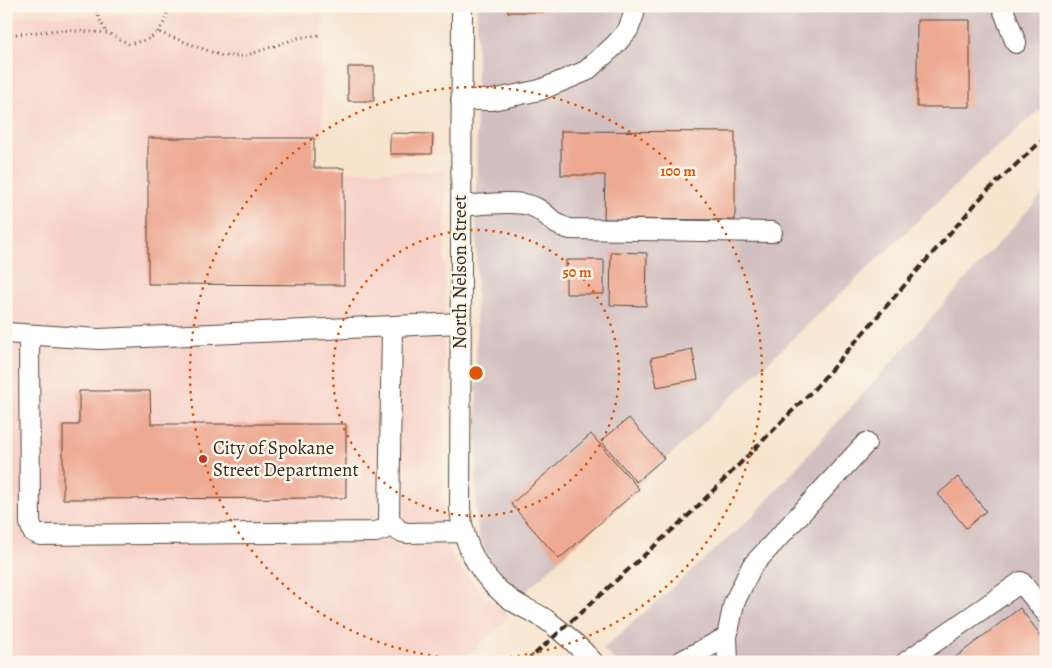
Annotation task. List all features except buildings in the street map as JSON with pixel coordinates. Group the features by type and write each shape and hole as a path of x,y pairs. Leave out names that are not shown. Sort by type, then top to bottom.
{"street":[{"name":"North Nelson Street","path":"462,6 460,509 463,532 472,556 488,580 515,602 546,620 593,662"},
{"path":"461,100 492,100 540,90 586,71 614,46 628,30 634,14 634,6"},
{"path":"1002,6 1016,43"},
{"path":"461,206 522,204 535,207 556,226 570,229 772,232"},
{"path":"6,333 29,336 99,339 392,328 460,323"},
{"path":"392,328 389,520 399,531 407,533 463,532"},
{"path":"29,336 30,523 33,532 40,535 376,532 393,526"},
{"path":"728,662 727,637 734,603 752,566 866,443"},
{"path":"906,662 1021,582 1046,612"},
{"path":"680,662 727,637"}],"path":[{"path":"97,6 98,17 108,33"},
{"path":"6,35 59,30 108,33 129,44 149,39 158,32 165,21 169,6"},
{"path":"158,32 222,56 245,56 298,38 319,35"}],"shaded area":[{"path":"477,6 1046,6 1046,104 979,163 522,595 499,574 488,557 479,536 476,513"},
{"path":"323,14 322,138 315,139 314,168 344,168 344,171 445,171 443,512 446,544 457,564 483,596 511,616 460,662 6,662 6,16"},
{"path":"1046,190 1046,662 617,662 603,649 754,515"}],"railway":[{"path":"526,662 692,512 815,388 985,193 1046,137"}],"place":[{"name":"City of Spokane Street Department","path":"203,459"}]}
